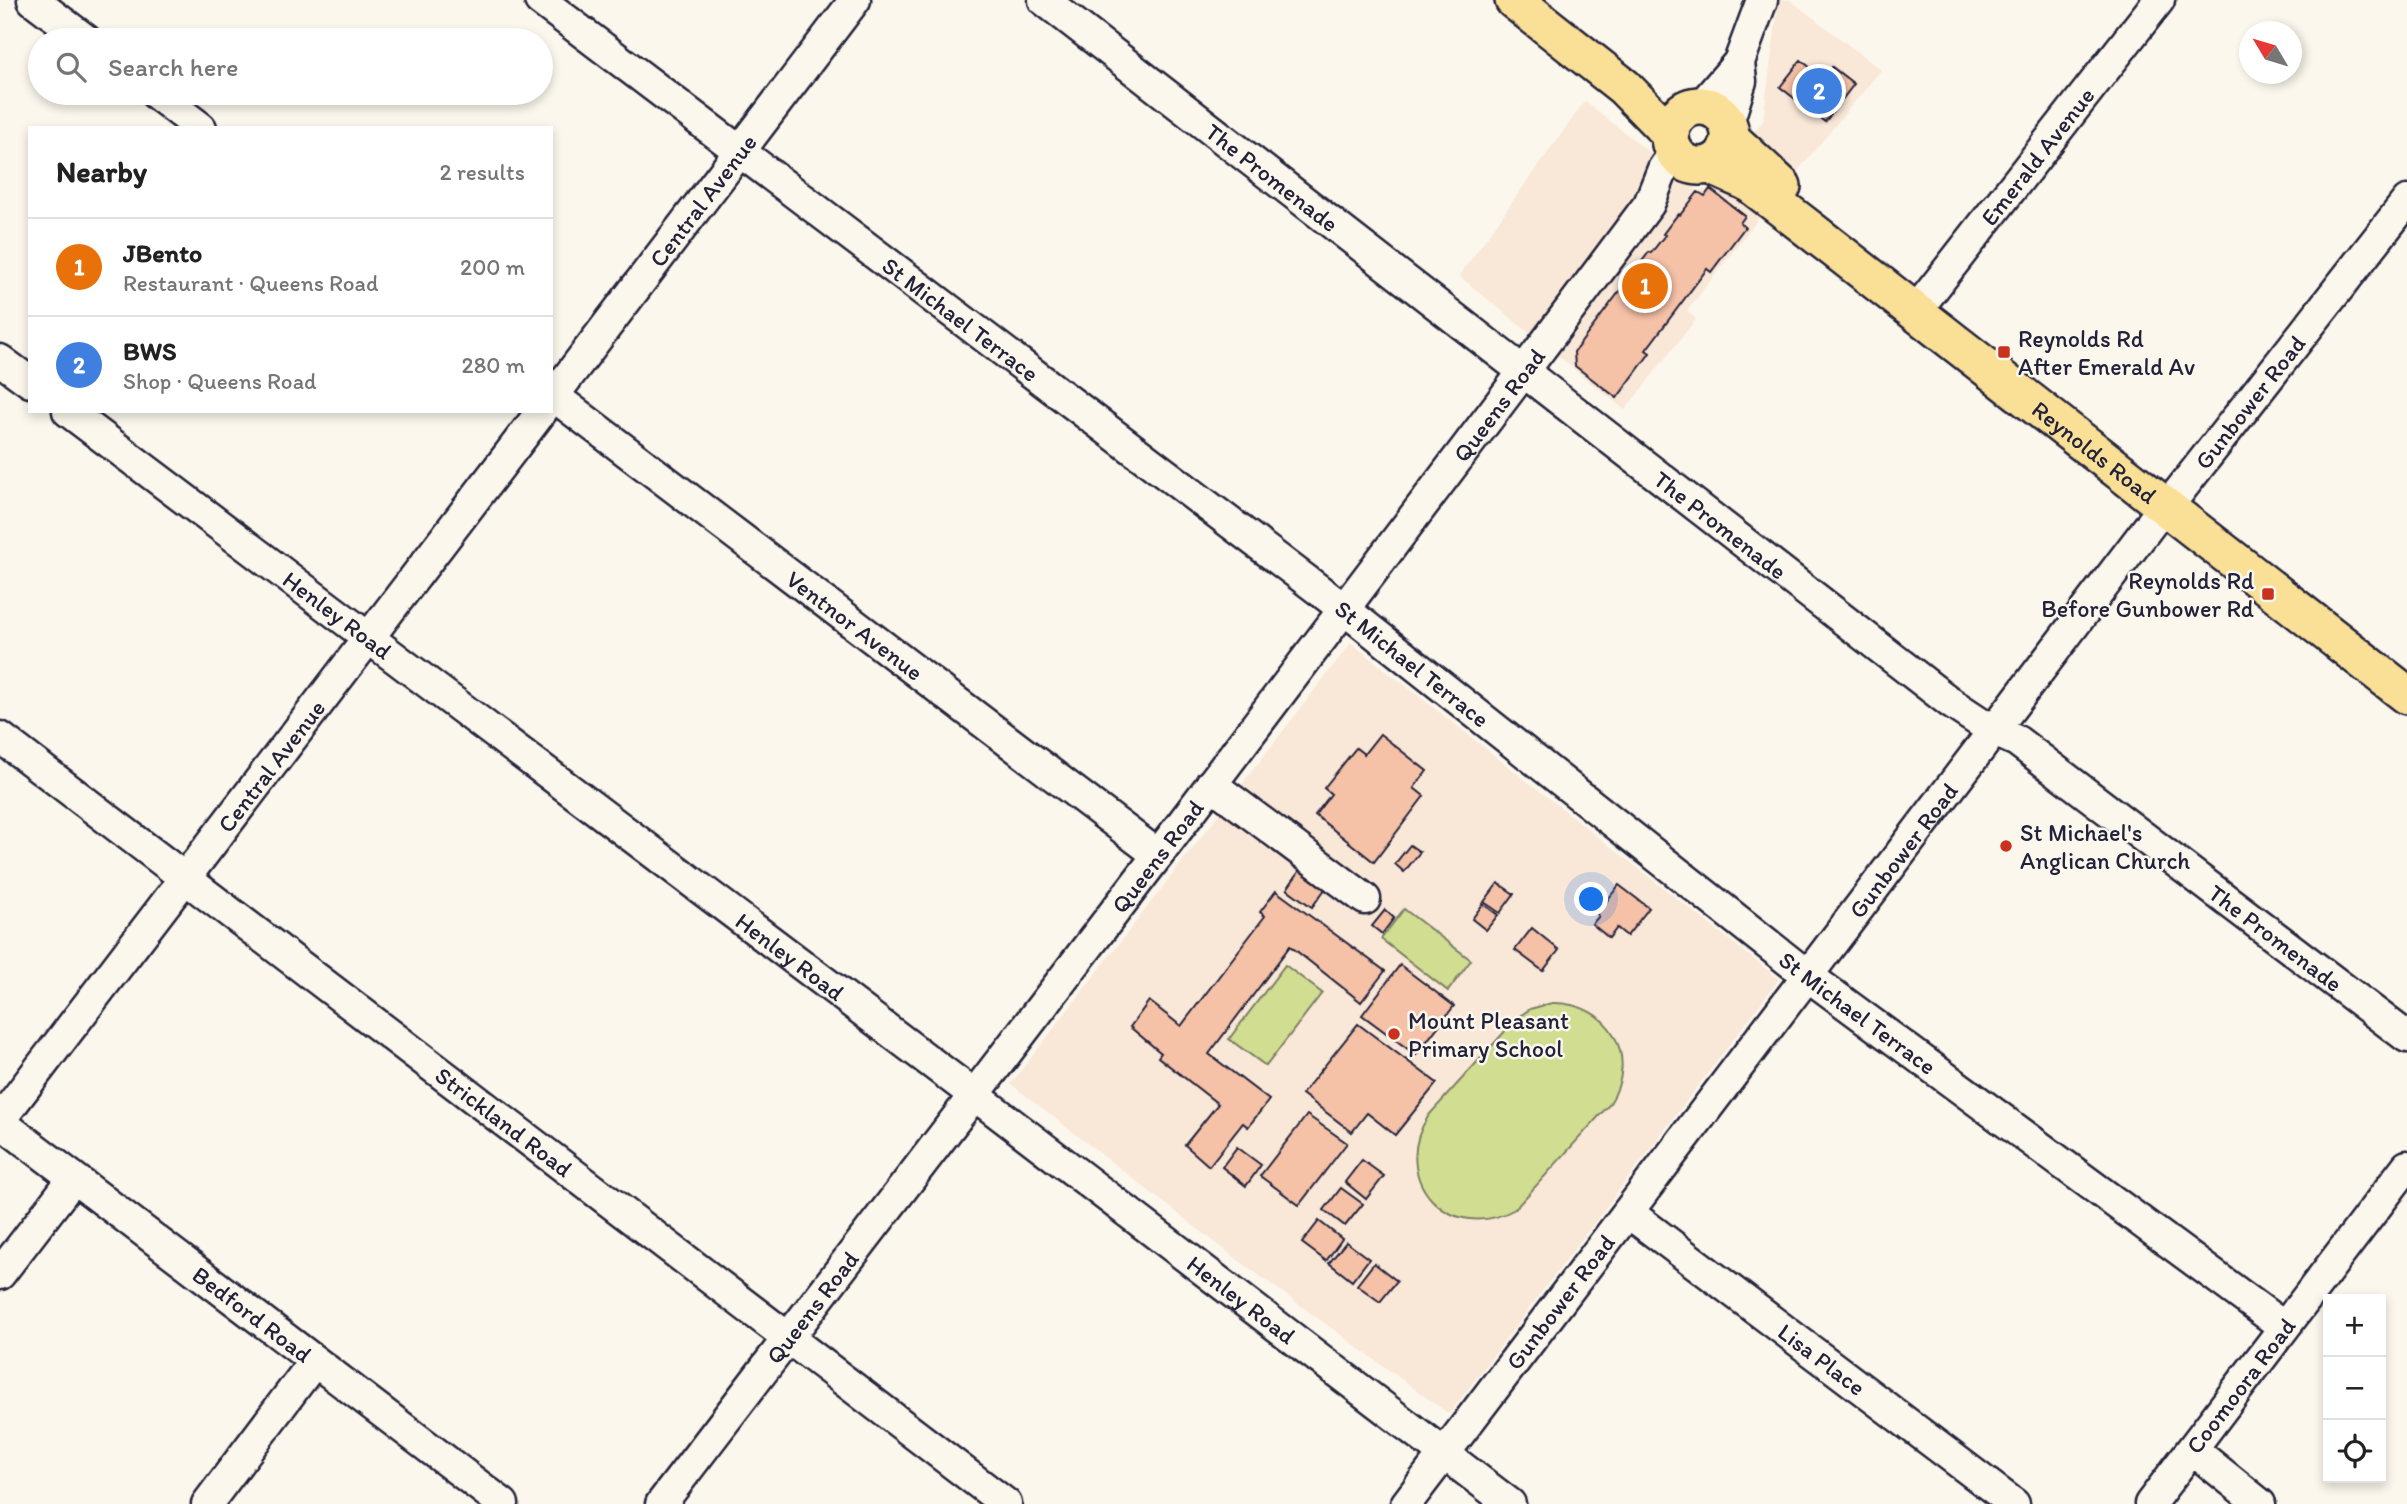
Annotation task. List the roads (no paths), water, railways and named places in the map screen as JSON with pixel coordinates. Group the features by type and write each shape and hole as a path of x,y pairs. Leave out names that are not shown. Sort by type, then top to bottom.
{"main road":[{"name":"Reynolds Road","path":"1514,0 1601,54"},
{"name":"Reynolds Road","path":"1542,0 1601,54 1625,87 1700,136 1748,183 1920,306 2172,499 2282,587 2407,695"},
{"name":"Reynolds Road","path":"2282,587 2407,674"}],"street":[{"path":"33,0 70,28"},
{"name":"St Michael Terrace","path":"540,0 1344,609 1808,976 2284,1327"},
{"name":"Central Avenue","path":"553,396 855,0"},
{"name":"The Promenade","path":"1044,0 1951,703 1992,730 2017,741 2407,1037"},
{"name":"Queens Road","path":"661,1504 786,1337 1158,855 1524,371 1649,204 1663,169 1700,136 1739,62 1762,0"},
{"name":"Emerald Avenue","path":"1920,306 2160,0"},
{"path":"171,105 198,126"},
{"name":"Gunbower Road","path":"1406,1504 1629,1213 1992,730 2407,201"},
{"path":"0,360 28,381"},
{"name":"Ventnor Avenue","path":"553,402 1158,855"},
{"name":"Henley Road","path":"71,413 974,1094 1510,1504"},
{"name":"Central Avenue","path":"0,1121 540,413"},
{"name":"Strickland Road","path":"0,737 1006,1504"},
{"path":"1211,784 1365,900"},
{"name":"Bedford Road","path":"0,1121 503,1504"},
{"name":"Coomoora Road","path":"2150,1504 2407,1166"},
{"path":"0,1274 73,1179"},
{"name":"Lisa Place","path":"1629,1213 2014,1504"},
{"path":"207,1504 314,1362"},
{"path":"2193,1450 2260,1504"}],"place":[{"name":"BWS","path":"1819,91"},
{"name":"JBento","path":"1645,286"},
{"name":"Reynolds Rd After Emerald Av","path":"2004,352"},
{"name":"Reynolds Rd Before Gunbower Rd","path":"2268,594"},
{"name":"St Michael's Anglican Church","path":"2006,846"},
{"name":"Mount Pleasant Primary School","path":"1394,1034"}]}
